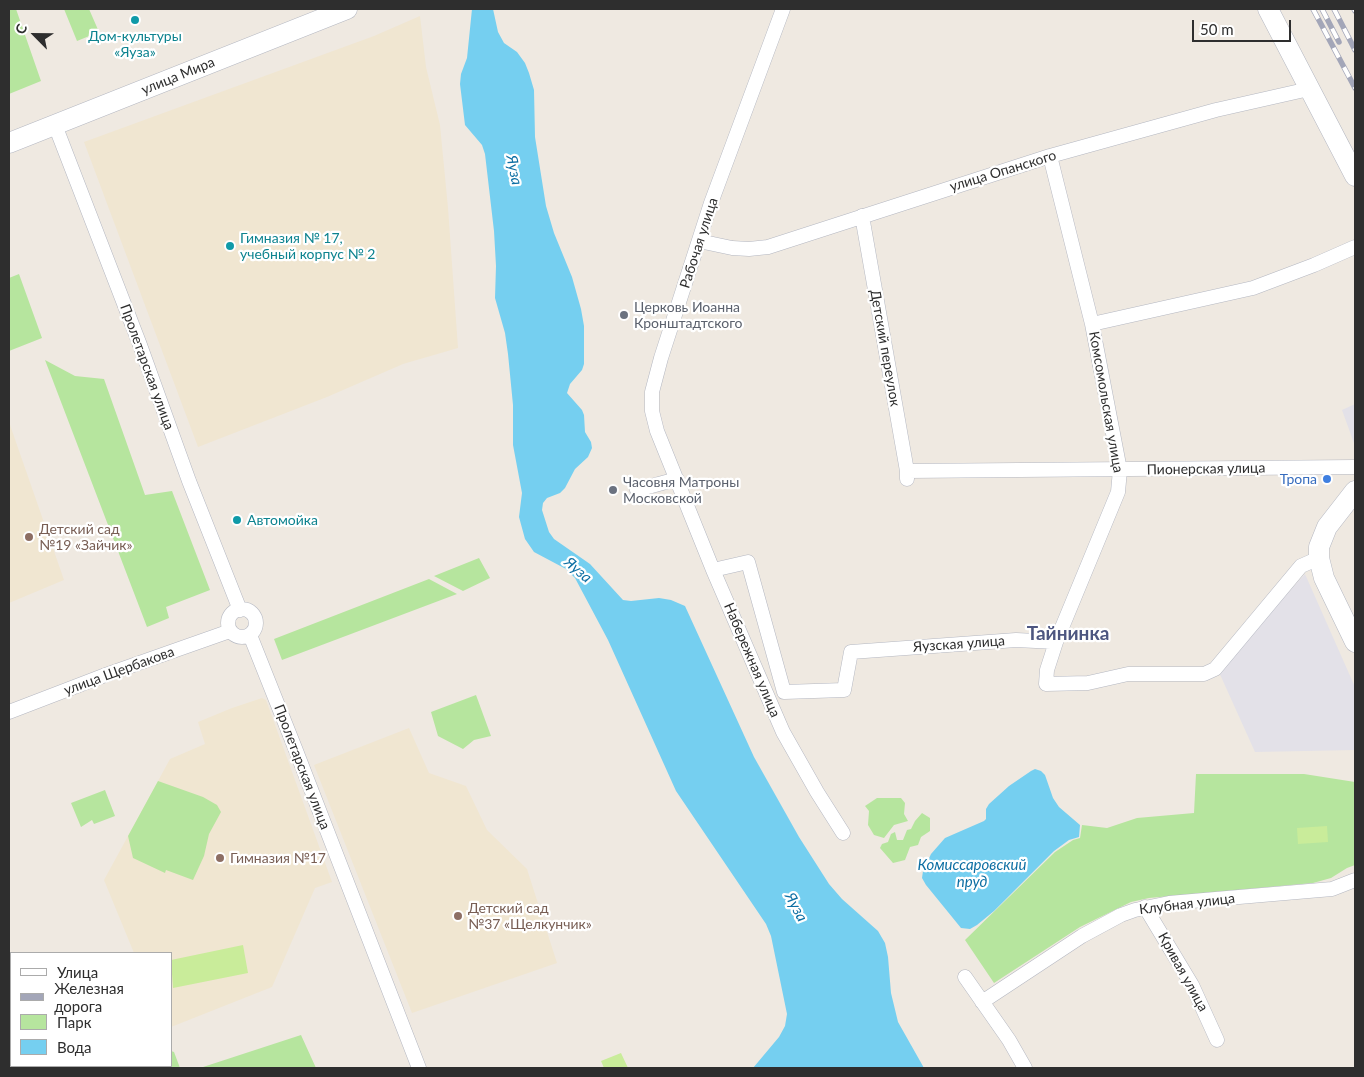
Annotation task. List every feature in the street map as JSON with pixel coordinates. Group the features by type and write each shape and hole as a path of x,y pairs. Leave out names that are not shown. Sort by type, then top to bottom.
{"main road":[{"name":"улица Мира","path":"9,143 348,9"},
{"path":"1268,9 1355,176"},
{"path":"1355,491 1334,515 1327,527 1321,541 1319,558 1324,578 1355,642"}],"street":[{"name":"Рабочая улица","path":"676,479 657,431 652,411 654,378 711,203 783,9"},
{"name":"улица Опанского","path":"699,241 732,248 768,247 1050,156 1216,110 1309,89"},
{"name":"Пролетарская улица","path":"55,125 189,481 240,610"},
{"name":"Комсомольская улица","path":"1050,156 1092,324 1120,470 1118,492 1056,642"},
{"name":"Детский переулок","path":"862,216 907,476"},
{"path":"1092,324 1253,288 1355,247"},
{"name":"Пионерская улица","path":"907,476 1120,470 1355,467"},
{"path":"637,490 676,479"},
{"name":"Набережная улица","path":"676,479 783,732 843,833"},
{"path":"1056,642 1047,670 1046,684 1088,683 1128,674 1210,673 1300,566 1319,558"},
{"name":"Яузская улица","path":"713,570 748,562 784,692 844,690 851,652 1016,640 1056,642"},
{"path":"240,610 247,611 255,619 254,630 250,635 241,637 230,631 228,622 232,614 240,610"},
{"name":"улица Щербакова","path":"9,712 108,674 230,631"},
{"name":"Пролетарская улица","path":"250,635 419,1068"},
{"name":"Клубная улица","path":"982,1002 1082,936 1121,915 1145,906 1324,890 1355,880"},
{"name":"Кривая улица","path":"1145,906 1192,985 1217,1040"},
{"path":"965,977 1009,1040 1025,1068"}],"shaded area":[{"path":"420,16 426,67 440,125 458,348 403,364 327,397 198,447 84,142 374,36"},
{"path":"1355,404 1355,446 1342,410"},
{"name":"Детский сад №19 «Зайчик»","path":"9,422 64,580 9,603"},
{"path":"1305,574 1355,687 1355,750 1255,752 1218,670"},
{"name":"Гимназия №17","path":"262,698 266,700 332,882 315,888 272,987 172,1027 172,952 134,952 104,880 170,759 205,744 198,722"},
{"name":"Детский сад №37 «Щелкунчик»","path":"409,728 429,773 466,786 487,830 527,869 557,963 412,1013 314,765"}],"green space":[{"path":"9,9 16,9 41,81 9,94"},
{"path":"64,9 89,9 99,32 77,41"},
{"path":"19,274 42,338 9,351 9,278"},
{"path":"45,360 75,376 104,379 145,495 172,491 210,590 166,607 169,618 147,627"},
{"path":"479,558 490,578 463,591 434,576"},
{"path":"429,579 457,594 282,660 274,639"},
{"path":"476,695 491,736 474,740 463,749 438,736 431,712"},
{"path":"1196,774 1304,774 1355,782 1355,865 1331,878 1313,883 1149,898 1131,902 1080,927 994,983 965,940 1055,852 1073,840 1080,838 1082,825 1107,828 1137,818 1194,813"},
{"path":"158,781 203,797 217,805 221,812 209,834 204,856 193,880 166,870 165,873 133,858 128,836"},
{"path":"105,790 115,816 94,824 92,820 81,827 71,803"},
{"path":"877,798 901,798 905,803 904,814 908,821 894,825 884,838 874,835 868,825 869,811 865,806"},
{"path":"922,813 930,818 930,831 921,837 918,845 910,847 905,860 893,863 880,848 882,844 888,842 891,834 895,832 897,840 903,840 907,830 911,829"},
{"path":"1327,826 1328,842 1298,844 1297,828"},
{"path":"243,945 248,973 173,988 172,960"},
{"path":"10,995 10,1067 100,1068 9,1068"},
{"path":"301,1035 316,1068 200,1068"},
{"path":"172,1051 174,1052 180,1068 112,1068 172,1067"},
{"path":"621,1053 628,1068 604,1068 601,1061"}],"water":[{"name":"Яуза","path":"472,9 493,9 498,32 504,43 517,52 529,73 534,90 535,137 546,206 554,233 572,277 584,326 584,364 582,370 570,384 567,393 582,410 585,432 592,448 588,457 575,469 565,488 560,493 547,498 543,503 542,510 549,532 554,539 590,564 623,600 659,598 671,600 685,606 754,757 799,837 829,884 842,899 878,931 885,943 891,993 898,1022 924,1068 753,1068 779,1037 785,1026 787,1014 771,936 766,924 676,791 608,640 575,578 566,569 534,552 525,539 519,517 522,493 513,445 513,405 508,354 505,333 495,298 494,231 485,154 482,145 465,125 460,84 461,74 467,58"},
{"name":"Комиссаровский пруд","path":"1035,769 1045,775 1053,798 1059,807 1080,825 1079,837 1069,840 1054,851 994,911 977,925 970,929 961,928 926,885 922,878 923,871 931,854 945,838 984,821 989,804 1009,786"}],"railway":[{"path":"1313,9 1355,88"},
{"path":"1322,9 1339,42"},
{"path":"1334,9 1355,50"}],"place":[{"name":"Дом-культуры «Яуза»","path":"135,20"},
{"name":"Гимназия № 17, учебный корпус № 2","path":"230,246"},
{"name":"Церковь Иоанна Кронштадтского","path":"624,315"},
{"name":"Тропа","path":"1327,479"},
{"name":"Часовня Матроны Московской","path":"613,490"},
{"name":"Автомойка","path":"237,520"},
{"name":"Детский сад №19 «Зайчик»","path":"29,537"},
{"name":"Гимназия №17","path":"220,858"},
{"name":"Детский сад №37 «Щелкунчик»","path":"458,916"}],"district":[{"name":"Тайнинка","path":"1068,634"}]}
